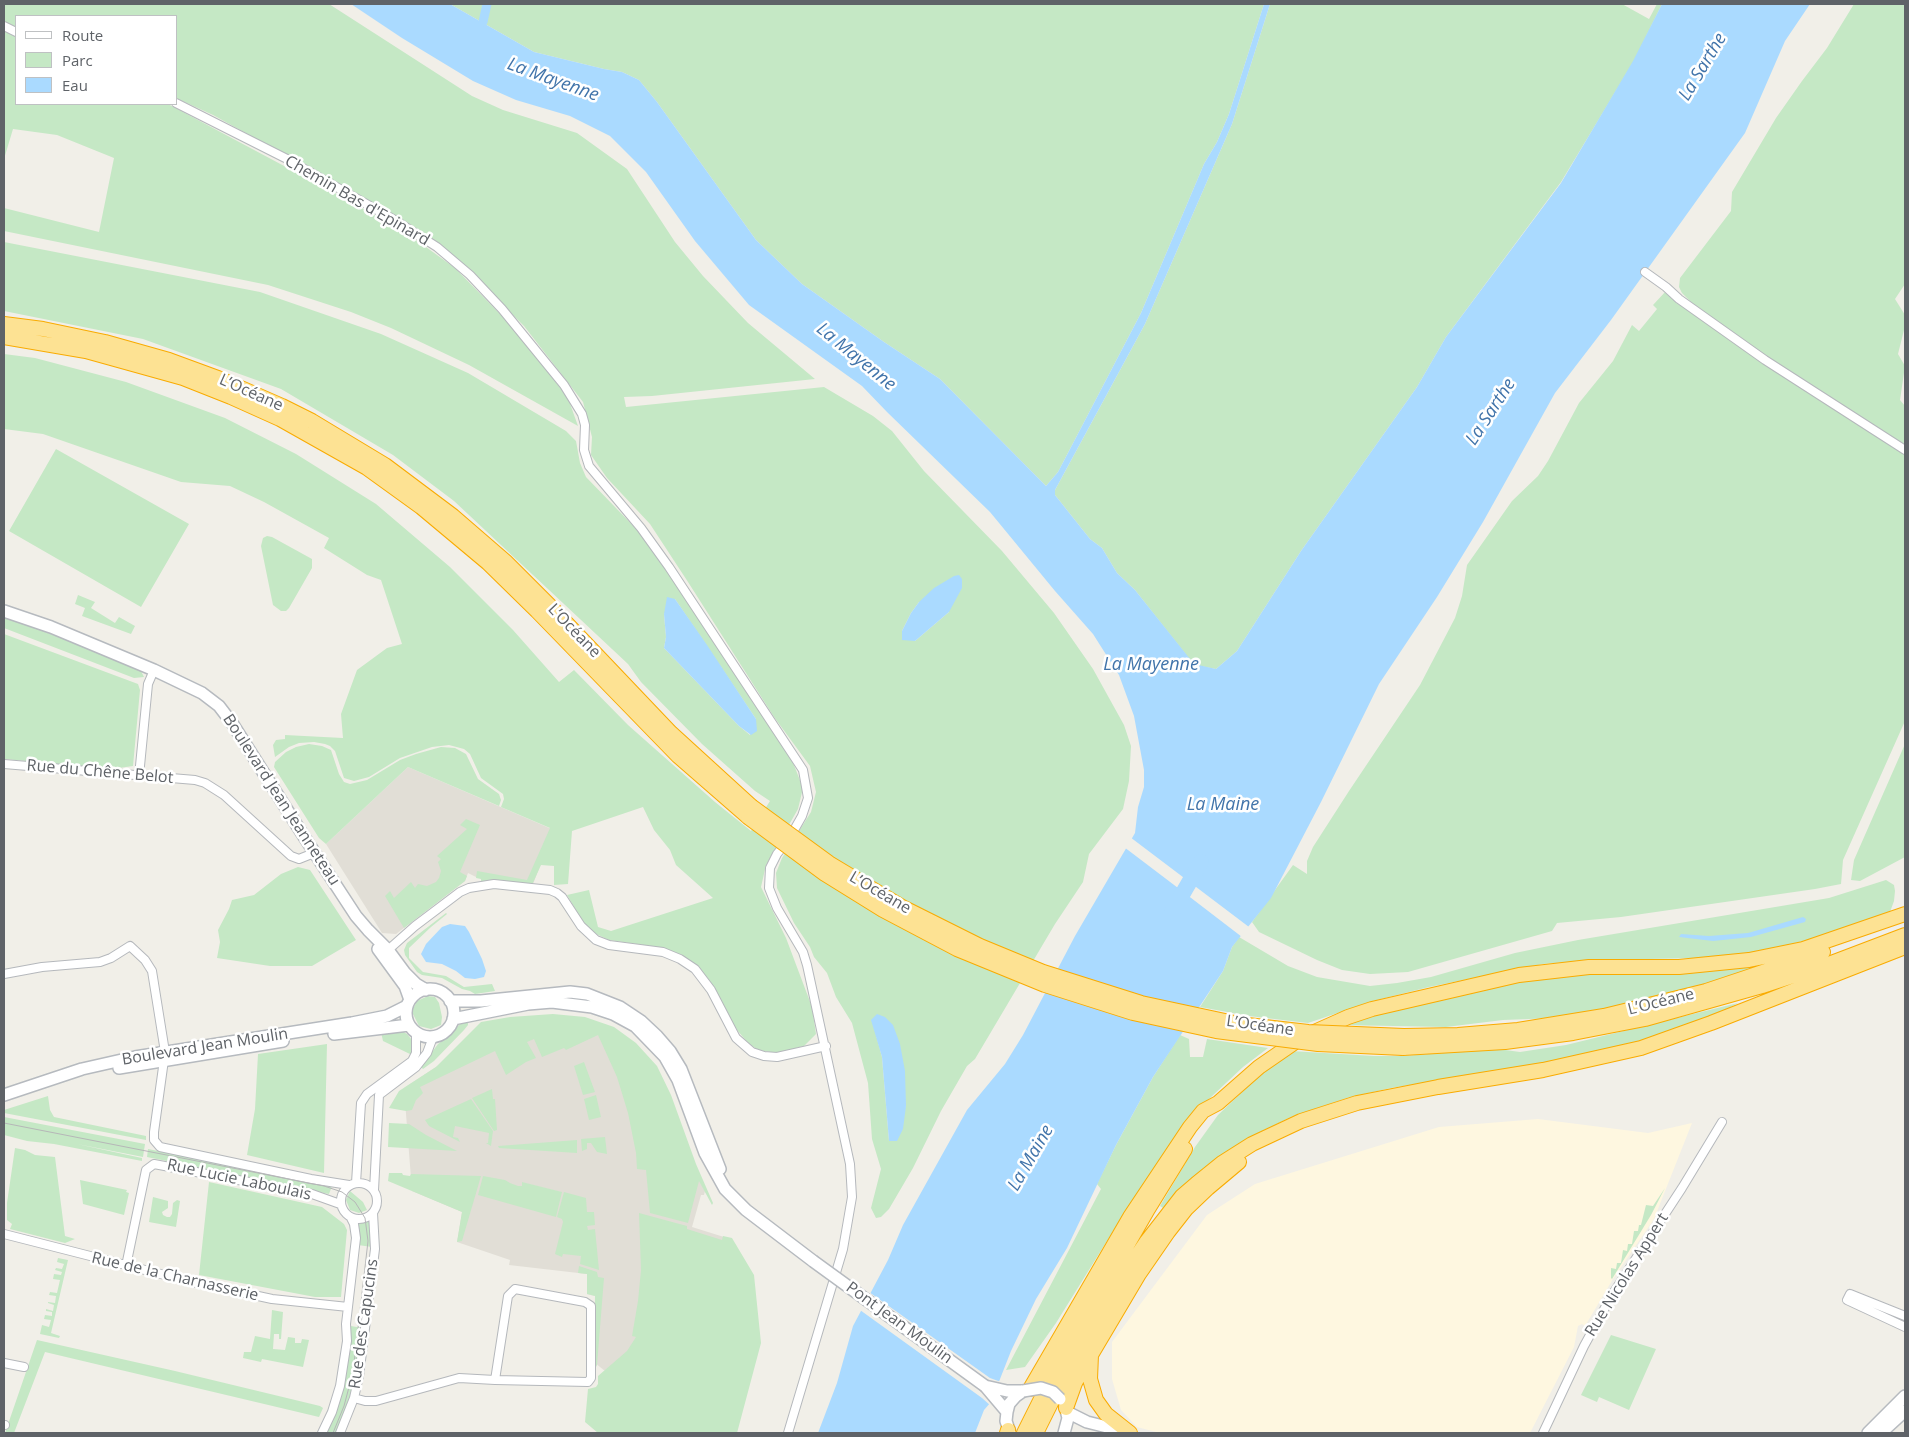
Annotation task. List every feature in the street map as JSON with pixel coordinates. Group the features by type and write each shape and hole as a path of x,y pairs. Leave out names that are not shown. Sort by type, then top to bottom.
{"highway":[{"name":"L’Océane","path":"4,324 43,329 105,342 209,374 282,406 385,465 447,511 505,561 749,812"},
{"name":"L’Océane","path":"4,336 86,351 152,368 189,381 280,419 367,468 422,507 488,562 678,756 749,812 904,908 980,946 1076,984 1149,1005 1239,1024 1404,1042 1505,1042 1600,1028 1695,1006 1826,965 1905,935"},
{"path":"1026,1390 1046,1362 1130,1217 1167,1159 1203,1111 1218,1103 1259,1067 1301,1038 1348,1017 1372,1009 1542,971 1589,967 1679,967 1749,960 1858,935 1900,920"},
{"name":"L’Océane","path":"1404,1042 1559,1024 1604,1016 1672,1000 1730,983 1858,935"},
{"path":"1036,1433 1059,1387 1130,1266 1163,1219 1189,1190 1215,1168 1252,1144 1324,1113 1365,1101 1543,1070 1642,1048 1703,1027 1905,947"},
{"path":"1024,1433 1048,1385 1148,1209 1181,1156 1218,1103"},
{"path":"1064,1406 1090,1354 1139,1274 1186,1209 1227,1172 1242,1160 1275,1140 1286,1128"},
{"path":"1090,1354 1090,1379 1096,1400 1106,1414 1131,1433"}],"main road":[{"name":"Boulevard Jean Jeanneteau","path":"4,611 154,670 202,693 219,706 232,722 314,853 368,930 388,950 405,973 416,984 426,990"},
{"name":"Boulevard Jean Jeanneteau","path":"368,930 369,938 405,986 408,1003"},
{"path":"426,990 440,992 450,1001 453,1010 453,1019 446,1031 433,1037 424,1036 412,1029 406,1017 408,1003 417,993 426,990"},
{"path":"450,1001 481,1001 570,992 587,994 602,999 620,1007 641,1021 670,1051 681,1069 724,1176 736,1200"},
{"name":"Boulevard Jean Moulin","path":"4,1101 64,1081 165,1056 387,1016 408,1003"},
{"path":"453,1019 528,1004 562,1003 592,1007 613,1014 635,1026 664,1057 678,1080 705,1153 722,1184 736,1200"},
{"name":"Boulevard Jean Moulin","path":"4,1095 82,1069 134,1057 165,1056 338,1033 412,1029"},
{"name":"Pont Jean Moulin","path":"736,1200 746,1210 985,1386 1004,1409"},
{"name":"Pont Jean Moulin","path":"985,1386 1008,1391 1026,1390"},
{"path":"1008,1432 1004,1409 1016,1396 1026,1390 1041,1388 1053,1392 1064,1406 1088,1422 1131,1433"},
{"path":"1874,1432 1905,1396"},
{"path":"1064,1406 1067,1428 1064,1433"},
{"path":"1874,1432 1905,1411"}],"street":[{"name":"Chemin Bas d'Epinard","path":"178,104 343,190 437,247 470,276 502,309 564,385 582,414 585,425 584,450 589,466 652,543 749,686 803,770 808,798 802,816 770,868 769,888 777,908 803,952 826,1046"},
{"path":"1646,272 1679,299 1765,360 1905,450"},
{"path":"139,776 148,684 154,670"},
{"name":"Rue du Chêne Belot","path":"4,764 195,780 205,783 224,795 291,856 299,859 314,853"},
{"path":"388,950 460,892 470,888 494,884 553,891 562,897 581,926 596,940 609,945 662,952 680,959 695,969 711,990 736,1038 752,1052 764,1056 777,1057 826,1046 850,1164 852,1197 846,1238 788,1433"},
{"path":"4,974 42,967 100,962 111,958 130,946 145,960 152,971 165,1056 154,1132 154,1140 160,1147 311,1179 367,1184 374,1190"},
{"path":"340,1204 342,1192 353,1184 360,1104 367,1094 412,1061 416,1053 412,1029"},
{"name":"Rue des Capucins","path":"340,1433 354,1398 359,1376 375,1249 373,1212 377,1202 374,1190 377,1112 380,1095 416,1067 427,1053 433,1037"},
{"name":"Rue Nicolas Appert","path":"1543,1433 1584,1346 1612,1295 1722,1122"},
{"name":"Rue Lucie Laboulais","path":"126,1266 146,1170 154,1164 312,1194 340,1204"},
{"name":"Rue des Capucins","path":"322,1433 332,1412 340,1386 356,1238 354,1224 340,1204"},
{"path":"351,1218 363,1219 373,1212"},
{"name":"Rue de la Charnasserie","path":"4,1234 126,1266 272,1299 348,1307"},
{"path":"354,1398 376,1401 459,1378 495,1380 586,1383 592,1378 590,1306 585,1302 516,1289 508,1296 495,1380"},
{"path":"1905,1316 1850,1294 1847,1300 1905,1327"},
{"path":"1881,1316 1884,1308"},
{"path":"4,1362 24,1367"}],"shaded area":[{"path":"408,767 554,830 533,884 476,877 468,873 465,881 396,934 382,933 326,844"},
{"path":"504,1022 600,1027 694,1170 705,1191 704,1195 701,1195 692,1227 724,1237 752,1278 605,1371 595,1363 595,1296 587,1294 587,1274 509,1265 510,1260 457,1242 462,1212 412,1191 404,1088"},
{"path":"1538,1119 1648,1133 1692,1123 1654,1219 1613,1279 1585,1326 1582,1324 1578,1326 1574,1347 1530,1433 1160,1433 1137,1427 1121,1410 1112,1379 1112,1342 1207,1215 1255,1184 1439,1127"}],"green space":[{"path":"4,4 329,4 472,96 503,110 577,133 627,169 675,242 703,276 748,323 815,379 652,396 624,397 626,407 824,387 873,416 892,431 924,471 1002,551 1054,613 1093,669 1124,725 1131,746 1129,781 1123,809 1089,854 1083,882 1055,924 975,1059 967,1066 941,1111 913,1168 889,1209 881,1217 876,1218 871,1208 881,1169 872,1139 868,1083 852,1023 836,997 827,973 814,957 810,947 794,923 777,888 776,873 782,858 811,812 816,792 810,766 774,717 650,524 607,478 591,455 592,437 583,402 524,326 456,259 428,237 353,192 213,115 178,99 178,15 15,15 15,26 4,21","holes":["919,602 949,612 915,641 902,631","872,1020 906,1106 889,1141 882,1057"]},
{"path":"450,4 1264,4 1229,114 1217,142 1204,164 1141,313 1058,472 1046,486 940,379 802,284 756,240 657,102 639,80 622,72 534,52"},
{"path":"1270,4 1622,4 1649,19 1657,4 1662,4 1634,61 1561,182 1446,337 1417,387 1301,551 1237,651 1216,669 1194,665 1135,590 1117,573 1102,548 1090,539 1055,495 1055,490 1145,324 1232,124"},
{"path":"1854,4 1905,4 1905,284 1895,299 1905,315 1905,326 1898,354 1905,366 1900,400 1905,406 1905,446 1775,362 1693,304 1679,287 1680,278 1731,211 1732,192 1776,118 1827,48"},
{"path":"4,31 15,36 15,105 170,105 359,206 419,242 455,268 505,319 568,398 578,426 469,365 391,328 351,312 268,285 4,231 4,208 99,232 114,158 57,135 13,129 4,159"},
{"path":"4,242 260,292 381,334 468,373 566,431 576,441 580,463 586,477 645,538 792,760 803,788 798,809 766,865 761,887 786,938 812,1007 816,1034 804,1046 777,1053 758,1050 748,1043 737,1030 707,977 684,957 657,947 609,940 592,932 583,922 567,895 589,890 598,927 611,931 713,898 676,865 670,850 654,830 643,807 572,831 568,884 554,885 554,866 541,865 532,885 481,883 481,879 476,878 477,871 527,880 550,828 501,807 504,799 503,794 481,778 470,754 464,749 449,745 432,747 400,758 369,777 354,781 344,778 335,751 325,744 314,742 299,743 289,747 275,757 273,745 276,740 285,739 285,735 343,738 341,714 357,670 387,648 402,644 381,580 367,575 324,548 329,538 264,502 230,486 181,482 43,434 4,429 4,354 35,358 126,382 225,418 296,454 376,504 450,567 513,630 559,682 574,670 628,725 715,802 751,831 770,801 755,791 702,744 641,682 628,664 454,501 393,455 281,389 143,339 4,311","holes":["675,599 756,719 750,735 664,648 666,637 664,614"]},
{"path":"1666,291 1706,323 1905,455 1905,721 1843,860 1841,884 1621,917 1557,923 1552,931 1408,972 1370,974 1342,970 1259,932 1252,922 1293,865 1307,874 1307,861 1313,847 1420,685 1455,618 1462,596 1467,565 1512,501 1538,476 1579,403 1613,361 1632,325 1639,331 1657,309 1653,305"},
{"path":"56,449 189,524 141,607 9,531"},
{"path":"267,536 312,559 312,568 286,611 281,611 273,605 261,546 263,538"},
{"path":"78,595 95,602 91,608 115,623 119,617 135,626 131,634 82,616 85,608 75,604"},
{"path":"4,616 141,671 144,677 134,678 4,628"},
{"path":"4,634 138,684 140,690 133,766 112,769 4,759"},
{"path":"309,744 331,750 339,774 344,782 350,784 367,780 400,760 416,754 441,747 455,748 466,754 478,779 499,794 501,800 499,806 408,767 326,844 319,838 274,767 275,762 286,752"},
{"path":"1905,744 1905,857 1860,881 1851,880 1854,860"},
{"path":"466,819 480,825 460,872 467,876 465,881 404,928 385,896 390,891 394,898 411,882 415,888 418,884 427,886 436,882 441,871 438,862 441,859 437,856 467,829 460,825"},
{"path":"298,867 310,870 356,940 312,966 270,966 217,958 220,942 218,930 232,900 254,895 281,874"},
{"path":"1886,880 1894,885 1895,891 1890,912 1818,937 1777,948 1744,954 1699,958 1597,960 1543,964 1429,987 1373,1001 1308,1023 1249,1016 1200,1007 1223,971 1232,947 1239,937 1288,966 1317,977 1370,986 1431,977 1515,953 1578,940 1829,898"},
{"path":"446,913 409,948 409,958 423,972 446,976 464,987 492,984 495,991 475,994 442,978 422,975 417,972 405,955 404,950 407,943"},
{"path":"1765,964 1679,992 1555,1018 1503,1020 1446,1027 1341,1025 1369,1016 1527,980 1570,974 1689,972"},
{"path":"428,996 435,997 439,1003 442,1017 441,1025 431,1029 419,1026 413,1014 417,1001"},
{"path":"1738,1003 1718,1014 1652,1038 1619,1047 1527,1066 1391,1088 1347,1098 1291,1117 1246,1139 1208,1165 1163,1208 1160,1206 1195,1147 1218,1115 1262,1073 1291,1051 1374,1056 1403,1056 1498,1049 1520,1052 1566,1045"},
{"path":"553,1014 585,1017 614,1027 636,1043 657,1066 671,1095 696,1164 713,1203 712,1205 699,1181 688,1223 650,1213 646,1170 637,1169 636,1153 628,1113 617,1077 598,1035 566,1050 564,1048 542,1057 534,1039 527,1042 536,1058 506,1075 495,1051 420,1087 423,1093 416,1100 412,1110 406,1111 389,1108 399,1091 436,1067 481,1022 510,1017"},
{"path":"468,1019 468,1025 464,1030 434,1061 423,1069 421,1067 438,1044"},
{"path":"400,1030 407,1034 414,1044 412,1055 383,1041 381,1032"},
{"path":"1180,1035 1189,1039 1190,1057 1203,1057 1207,1039 1268,1048 1243,1067 1210,1098 1185,1126 1125,1212 1056,1323 1025,1367 1006,1370 1101,1189 1097,1184 1116,1145 1153,1077"},
{"path":"327,1044 324,1173 247,1155 255,1109 258,1054"},
{"path":"584,1062 595,1092 583,1095 574,1066"},
{"path":"492,1089 493,1099 495,1099 497,1130 494,1131 472,1098"},
{"path":"596,1095 601,1117 589,1120 584,1099"},
{"path":"48,1096 50,1110 54,1117 146,1136 146,1140 4,1113 4,1110"},
{"path":"471,1099 493,1131 491,1146 486,1143 488,1143 489,1133 455,1126 453,1137 458,1138 460,1142 429,1126 425,1120"},
{"path":"4,1117 145,1144 143,1157 77,1144 142,1158 142,1161 54,1144 27,1141 4,1135"},
{"path":"389,1123 409,1124 457,1151 388,1147"},
{"path":"605,1137 607,1154 597,1152 591,1143 587,1143 587,1149 582,1151 581,1139"},
{"path":"577,1140 577,1153 499,1148 498,1146"},
{"path":"15,1148 35,1155 55,1157 65,1236 75,1239 65,1243 10,1229 12,1224 7,1220 7,1203"},
{"path":"148,1149 332,1186 329,1194 147,1157"},
{"path":"389,1173 402,1173 403,1175 410,1176 411,1174 481,1176 462,1241 457,1242 462,1212 388,1181"},
{"path":"483,1176 505,1180 518,1186 522,1186 522,1182 562,1192 556,1217 478,1195"},
{"path":"80,1180 127,1190 126,1192 129,1193 124,1215 83,1204"},
{"path":"209,1182 322,1207 344,1224 347,1230 341,1297 315,1297 199,1275"},
{"path":"1665,1188 1612,1279 1611,1268 1616,1269 1617,1263 1621,1263 1623,1250 1627,1251 1628,1244 1632,1244 1634,1231 1638,1231 1639,1225 1641,1225 1646,1205 1653,1206"},
{"path":"350,1191 363,1202 367,1210 359,1213 350,1210 346,1200"},
{"path":"564,1192 586,1198 587,1212 594,1212 595,1225 587,1226 588,1230 595,1229 599,1270 580,1264 581,1256 563,1254 562,1257 555,1254 563,1222 562,1219 557,1217"},
{"path":"153,1197 168,1201 168,1208 162,1212 167,1217 170,1217 172,1214 173,1203 177,1200 180,1201 176,1227 149,1222"},
{"path":"639,1213 687,1226 687,1229 722,1240 723,1236 732,1238 754,1275 761,1343 737,1433 598,1433 585,1422 588,1389 596,1387 598,1376 627,1351 636,1337 632,1336 641,1270"},
{"path":"371,1220 372,1247 358,1245 358,1224"},
{"path":"58,1258 68,1260 51,1333 60,1336 59,1338 40,1334 42,1325 49,1327 51,1320 44,1319 45,1315 52,1316 52,1312 46,1311 46,1309 53,1311 54,1305 48,1302 55,1303 56,1296 49,1295 50,1292 57,1293 60,1280 53,1279 54,1274 61,1275 62,1272 55,1270 56,1268 62,1269 64,1264 57,1262"},
{"path":"579,1266 597,1272 598,1277 604,1278 597,1365 594,1371 595,1296 587,1294 587,1274 578,1273"},
{"path":"272,1310 283,1312 281,1339 279,1339 279,1334 274,1334 273,1349 285,1350 288,1337 295,1338 295,1343 301,1343 302,1339 309,1340 303,1367 262,1359 261,1362 243,1358 244,1352 251,1352 255,1336 270,1339"},
{"path":"351,1326 362,1328 356,1375 349,1404 337,1433 325,1433 346,1367"},
{"path":"1611,1335 1656,1349 1629,1410 1599,1397 1597,1402 1581,1395"},
{"path":"37,1340 175,1371 323,1408 319,1417 45,1352 14,1433 5,1433"}],"water":[{"path":"351,4 450,4 534,52 622,72 639,80 657,102 756,240 802,284 940,379 1046,486 1058,472 1141,313 1204,164 1217,142 1229,114 1264,4 1270,4 1232,124 1145,324 1055,490 1055,495 1090,539 1102,548 1117,573 1135,590 1194,664 1216,669 1237,651 1301,551 1417,387 1446,337 1561,183 1633,61 1662,4 1810,4 1785,41 1745,133 1611,320 1555,393 1483,522 1437,597 1379,684 1271,898 1232,947 1223,971 1153,1077 1116,1145 1067,1248 1036,1299 1011,1351 991,1402 984,1410 975,1433 818,1433 837,1383 853,1326 888,1260 903,1225 967,1110 1005,1064 1023,1035 1075,936 1135,833 1138,807 1144,787 1144,770 1134,716 1119,675 1093,634 990,512 862,386 749,305 695,241 646,172 610,136 570,116 516,100 473,81 402,38"},
{"path":"959,575 962,579 962,588 949,612 915,641 902,640 902,631 919,602 934,588"},
{"path":"667,597 675,599 756,719 757,731 751,735 739,726 664,648 666,637 664,614"},
{"path":"1803,917 1806,919 1805,922 1751,937 1713,941 1679,937 1681,934 1709,936 1748,933"},
{"path":"450,924 465,926 469,932 486,971 484,977 475,979 465,978 442,964 426,962 421,954 426,944 442,927"},
{"path":"877,1014 885,1017 893,1025 900,1044 905,1071 906,1106 903,1129 897,1141 889,1141 882,1057 871,1020"}],"pier":[{"path":"1130,837 1249,927 1242,937 1124,847"},
{"path":"869,1292 990,1378 1001,1382 991,1406 860,1310"}],"waterway":[{"path":"483,22 487,4"},
{"name":"La Maine","path":"1172,912 1201,862"}],"tram line":[{"path":"4,1123 324,1186 342,1192 355,1202 365,1218 368,1241 353,1372 344,1406 333,1433"}],"water label":[{"name":"La Sarthe","path":"1703,67"},
{"name":"La Mayenne","path":"553,80"},
{"name":"La Mayenne","path":"856,357"},
{"name":"La Sarthe","path":"1491,412"},
{"name":"La Mayenne","path":"1151,665"}]}
